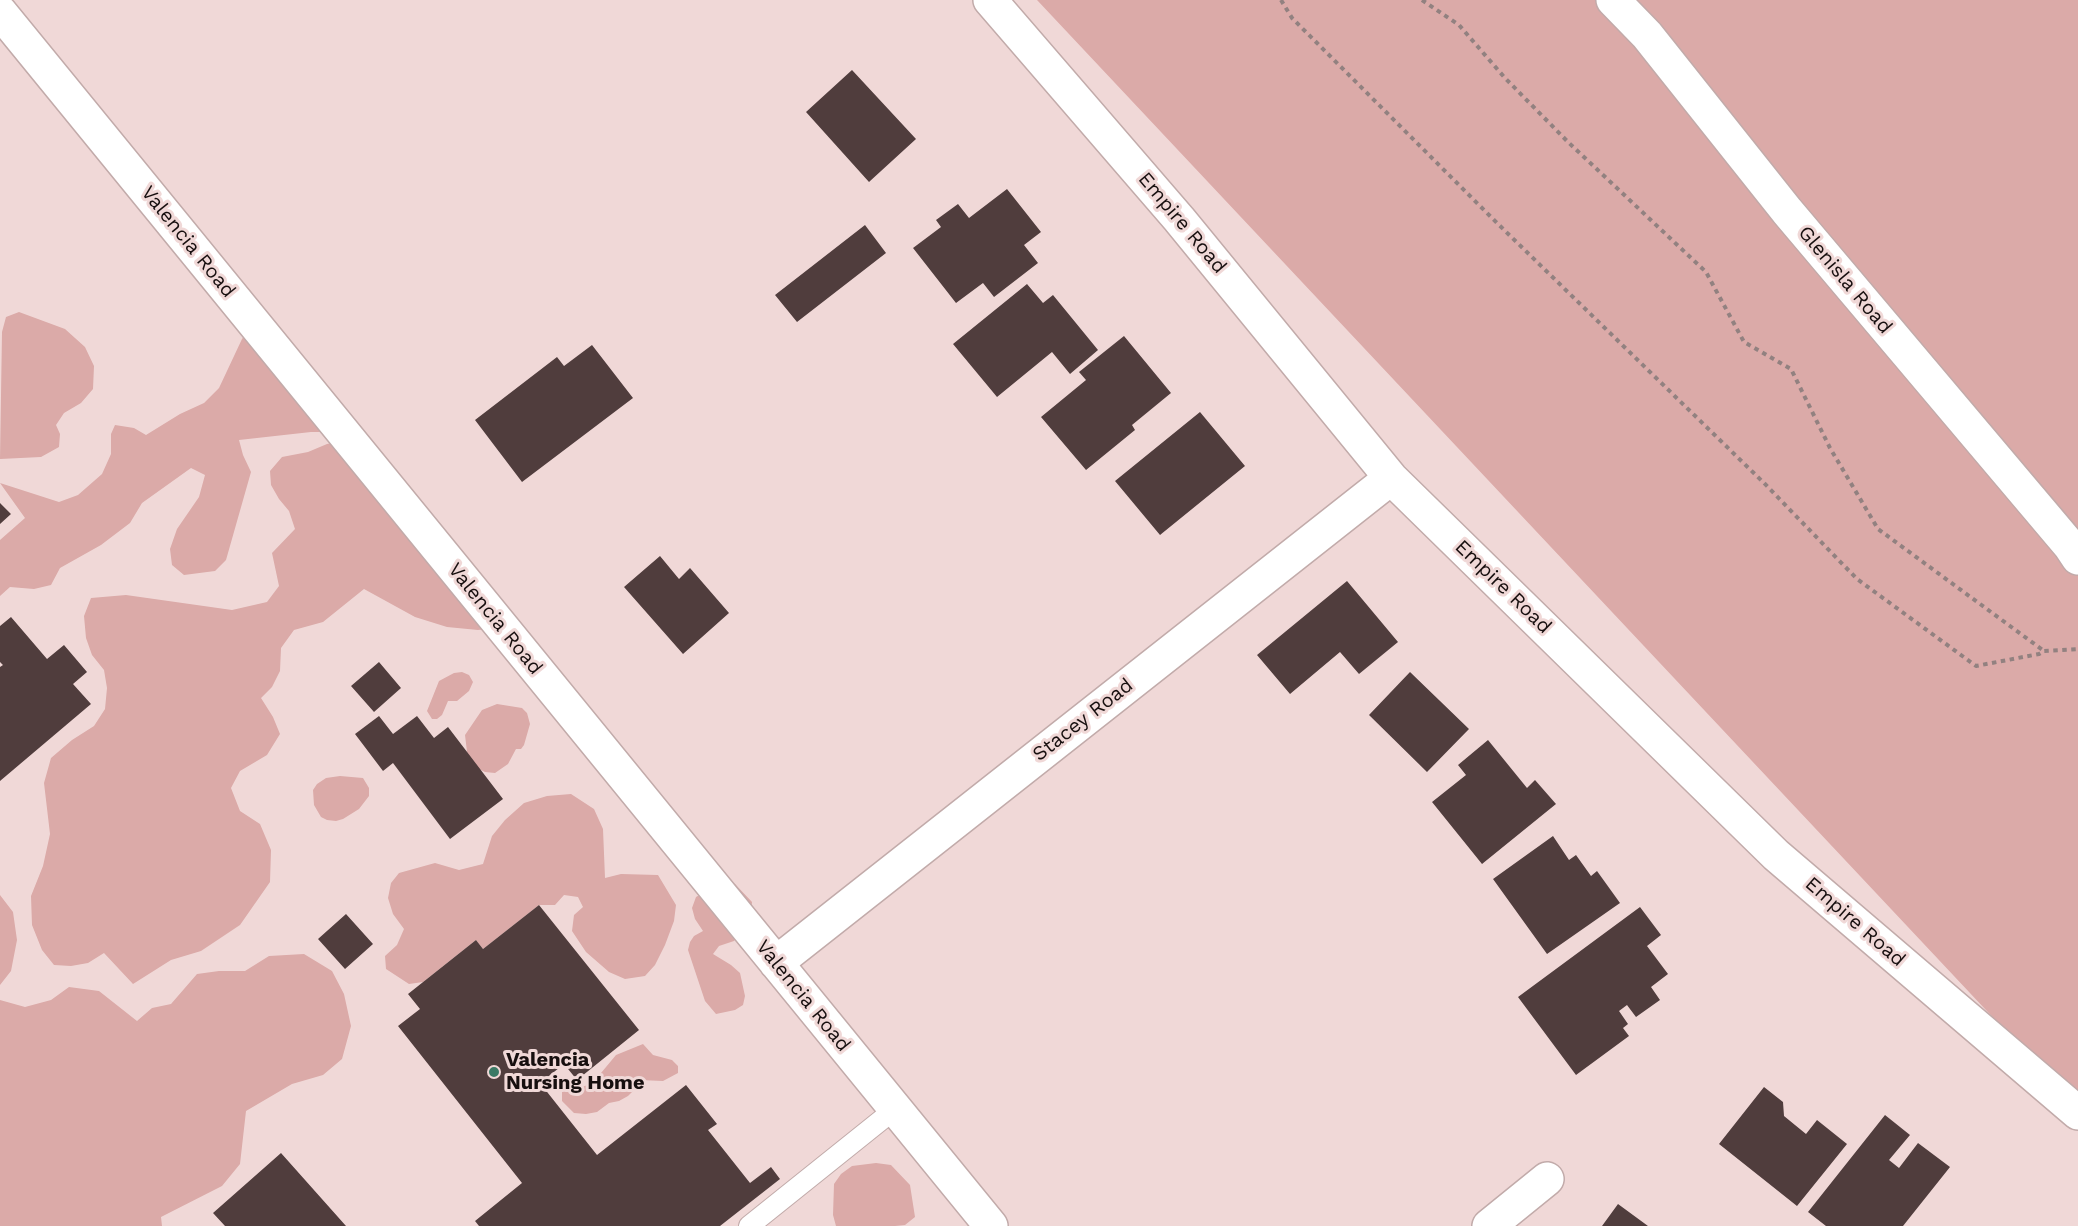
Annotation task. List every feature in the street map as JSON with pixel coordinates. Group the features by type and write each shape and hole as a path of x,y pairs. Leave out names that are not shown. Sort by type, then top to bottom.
{"street":[{"name":"Empire Road","path":"990,0 1179,219 1391,478 1776,855 2078,1113"},
{"name":"Glenisla Road","path":"1613,0 1647,35 1787,211 2078,558"},
{"name":"Valencia Road","path":"0,12 991,1226"},
{"name":"Stacey Road","path":"776,963 1391,478"},
{"path":"1489,1226 1547,1179"}],"lane":[{"path":"749,1226 895,1109"}],"path":[{"path":"1281,0 1292,18 1497,223 1764,483 1857,579 1976,666 2039,654 2044,651 2078,649"},
{"path":"1422,0 1459,25 1505,78 1568,142 1706,273 1744,342 1791,369 1830,448 1878,529 2044,651"}],"shaded area":[{"path":"1037,0 2078,0 2078,1108"},
{"path":"19,312 65,329 85,347 94,366 93,389 81,403 64,413 56,425 60,434 59,447 41,457 0,459 2,332 6,317"},
{"path":"254,323 343,432 311,432 239,440 251,472 226,560 215,571 184,575 172,565 170,549 177,529 199,497 205,475 191,468 142,503 130,523 101,545 60,568 51,585 34,589 10,587 0,596 0,540 25,518 0,483 59,502 78,495 102,474 111,454 111,434 115,425 134,428 146,435 180,414 204,403 219,388 242,339"},
{"path":"349,439 502,627 478,630 447,627 415,617 364,589 323,622 294,630 281,648 280,671 272,687 261,698 280,734 267,755 240,771 231,788 240,811 260,824 271,850 270,882 240,925 201,951 171,960 133,984 104,953 88,963 71,966 54,965 42,950 32,925 31,896 43,866 50,834 44,783 51,758 72,740 94,726 105,709 107,688 104,670 92,655 86,638 84,616 91,598 126,595 232,610 267,602 279,586 272,553 295,529 289,511 271,485 270,471 282,457 308,452 327,444"},
{"path":"462,672 469,675 473,682 469,691 457,701 448,701 442,715 437,719 432,719 427,711 439,681 454,673"},
{"path":"497,704 522,708 527,713 530,724 524,745 521,749 516,749 508,764 495,773 485,772 468,760 465,735 482,710"},
{"path":"340,776 363,778 369,788 369,796 359,809 343,819 327,820 321,817 314,805 313,790 326,778"},
{"path":"571,794 594,809 603,829 605,878 621,874 658,875 676,905 674,921 665,945 655,965 645,976 625,979 609,972 586,952 572,931 574,915 583,907 578,897 564,895 555,905 539,905 483,949 476,940 423,982 409,984 386,969 385,956 397,945 404,929 393,914 388,898 391,883 399,873 435,863 459,870 483,864 492,836 505,820 524,803 547,796"},
{"path":"721,882 735,884 752,902 750,923 734,941 719,946 713,954 740,973 745,996 743,1005 735,1010 716,1014 705,1001 688,950 694,936 703,931 695,919 692,908 696,897"},
{"path":"0,895 13,912 17,940 11,971 0,985"},
{"path":"304,954 332,971 344,994 351,1026 342,1059 323,1075 292,1084 246,1111 240,1164 222,1186 161,1217 162,1226 0,1226 0,1000 25,1007 51,1000 69,987 99,991 137,1021 152,1008 171,1004 197,974 245,971 269,956"},
{"path":"643,1044 653,1055 672,1060 678,1066 678,1073 663,1081 640,1080 628,1096 609,1103 597,1112 574,1113 562,1101 562,1092 567,1087 572,1089 585,1086 596,1079 616,1055"},
{"path":"876,1163 891,1165 910,1185 915,1217 905,1225 836,1226 833,1215 834,1184 841,1174 852,1166"}],"building":[{"path":"852,70 916,139 869,182 806,112"},
{"path":"1007,189 1041,232 1024,245 1038,263 994,297 983,283 956,303 913,248 941,227 936,220 958,204 969,218"},
{"path":"865,225 886,253 797,322 775,295"},
{"path":"1027,284 1043,303 1053,295 1098,350 1070,374 1052,352 997,397 953,344"},
{"path":"1124,336 1171,393 1132,425 1135,430 1086,470 1041,417 1086,380 1079,372"},
{"path":"592,345 633,398 522,482 475,420 557,357 564,366"},
{"path":"1200,412 1245,466 1160,535 1115,481"},
{"path":"0,503 11,514 0,524"},
{"path":"660,556 679,579 690,568 729,613 683,654 624,587"},
{"path":"1347,581 1398,642 1359,674 1340,652 1290,694 1257,655"},
{"path":"11,617 47,659 64,645 87,672 73,684 91,704 0,781 0,667 3,665 0,662 0,626"},
{"path":"379,662 401,688 374,712 351,686"},
{"path":"1410,672 1469,729 1427,772 1369,715"},
{"path":"379,716 393,734 417,716 434,738 448,727 503,799 450,839 393,763 383,771 355,734"},
{"path":"1488,740 1527,788 1535,780 1556,804 1482,864 1432,802 1466,775 1458,765"},
{"path":"1553,836 1569,860 1576,855 1591,876 1597,871 1620,903 1547,954 1493,879"},
{"name":"Valencia Nursing Home","path":"539,905 639,1030 577,1080 564,1064 540,1083 597,1155 686,1085 717,1124 708,1130 750,1183 771,1167 780,1179 720,1226 479,1226 475,1221 522,1183 398,1026 420,1009 408,994 476,940 483,949"},
{"path":"1640,907 1661,935 1647,946 1668,974 1651,987 1660,1000 1636,1017 1627,1005 1619,1011 1628,1024 1623,1028 1629,1036 1576,1075 1518,997"},
{"path":"346,914 373,944 345,969 318,939"},
{"path":"1764,1087 1783,1102 1784,1116 1806,1134 1817,1120 1847,1144 1797,1206 1719,1144"},
{"path":"1885,1115 1910,1135 1889,1160 1899,1168 1918,1143 1950,1167 1903,1226 1826,1226 1808,1212"},
{"path":"281,1153 346,1226 225,1226 213,1213"},
{"path":"1618,1204 1648,1226 1602,1226"}],"place":[{"name":"Valencia Nursing Home","path":"494,1072"}]}
